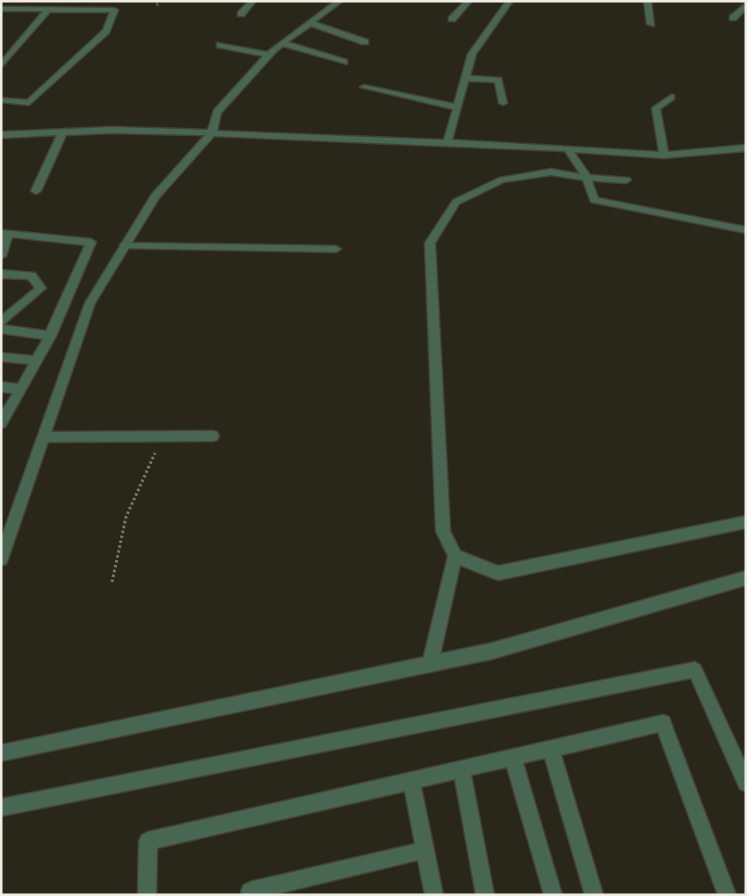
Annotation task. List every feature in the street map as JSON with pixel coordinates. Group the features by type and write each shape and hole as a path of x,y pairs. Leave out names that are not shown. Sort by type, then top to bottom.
{"street":[{"path":"241,14 253,1"},
{"path":"1,558 90,303 124,246 155,196 212,133 217,112 268,55 340,1"},
{"path":"452,19 469,1"},
{"path":"447,143 472,54 510,1"},
{"path":"647,1 651,24"},
{"path":"733,18 746,5"},
{"path":"1,9 114,10 106,31 29,103 1,100"},
{"path":"1,66 48,10"},
{"path":"310,23 365,42"},
{"path":"282,43 344,62"},
{"path":"220,45 268,55"},
{"path":"465,78 498,80 503,103"},
{"path":"364,87 457,107"},
{"path":"664,155 656,108 671,96"},
{"path":"1,134 111,130 212,133 664,155 746,148"},
{"path":"36,191 62,133"},
{"path":"568,150 587,178 594,200 746,230"},
{"path":"430,664 455,556 443,531 430,243 456,202 502,180 551,172 587,178 626,180"},
{"path":"1,256 5,233 90,242 50,336 1,423"},
{"path":"124,246 336,249"},
{"path":"1,274 31,276 41,288 1,322"},
{"path":"1,329 50,336"},
{"path":"1,357 37,360"},
{"path":"1,386 21,389"},
{"path":"44,437 213,436"},
{"path":"455,556 498,573 746,522"},
{"path":"1,753 492,651 746,578"},
{"path":"1,808 695,670 746,783"},
{"path":"147,895 148,841 663,723 727,895"},
{"path":"551,749 594,895"},
{"path":"513,758 553,895"},
{"path":"461,769 485,895"},
{"path":"411,781 434,895"},
{"path":"251,895 250,891 425,850"}],"path":[{"path":"156,1 158,6"},
{"path":"112,582 126,517 162,437"}]}
